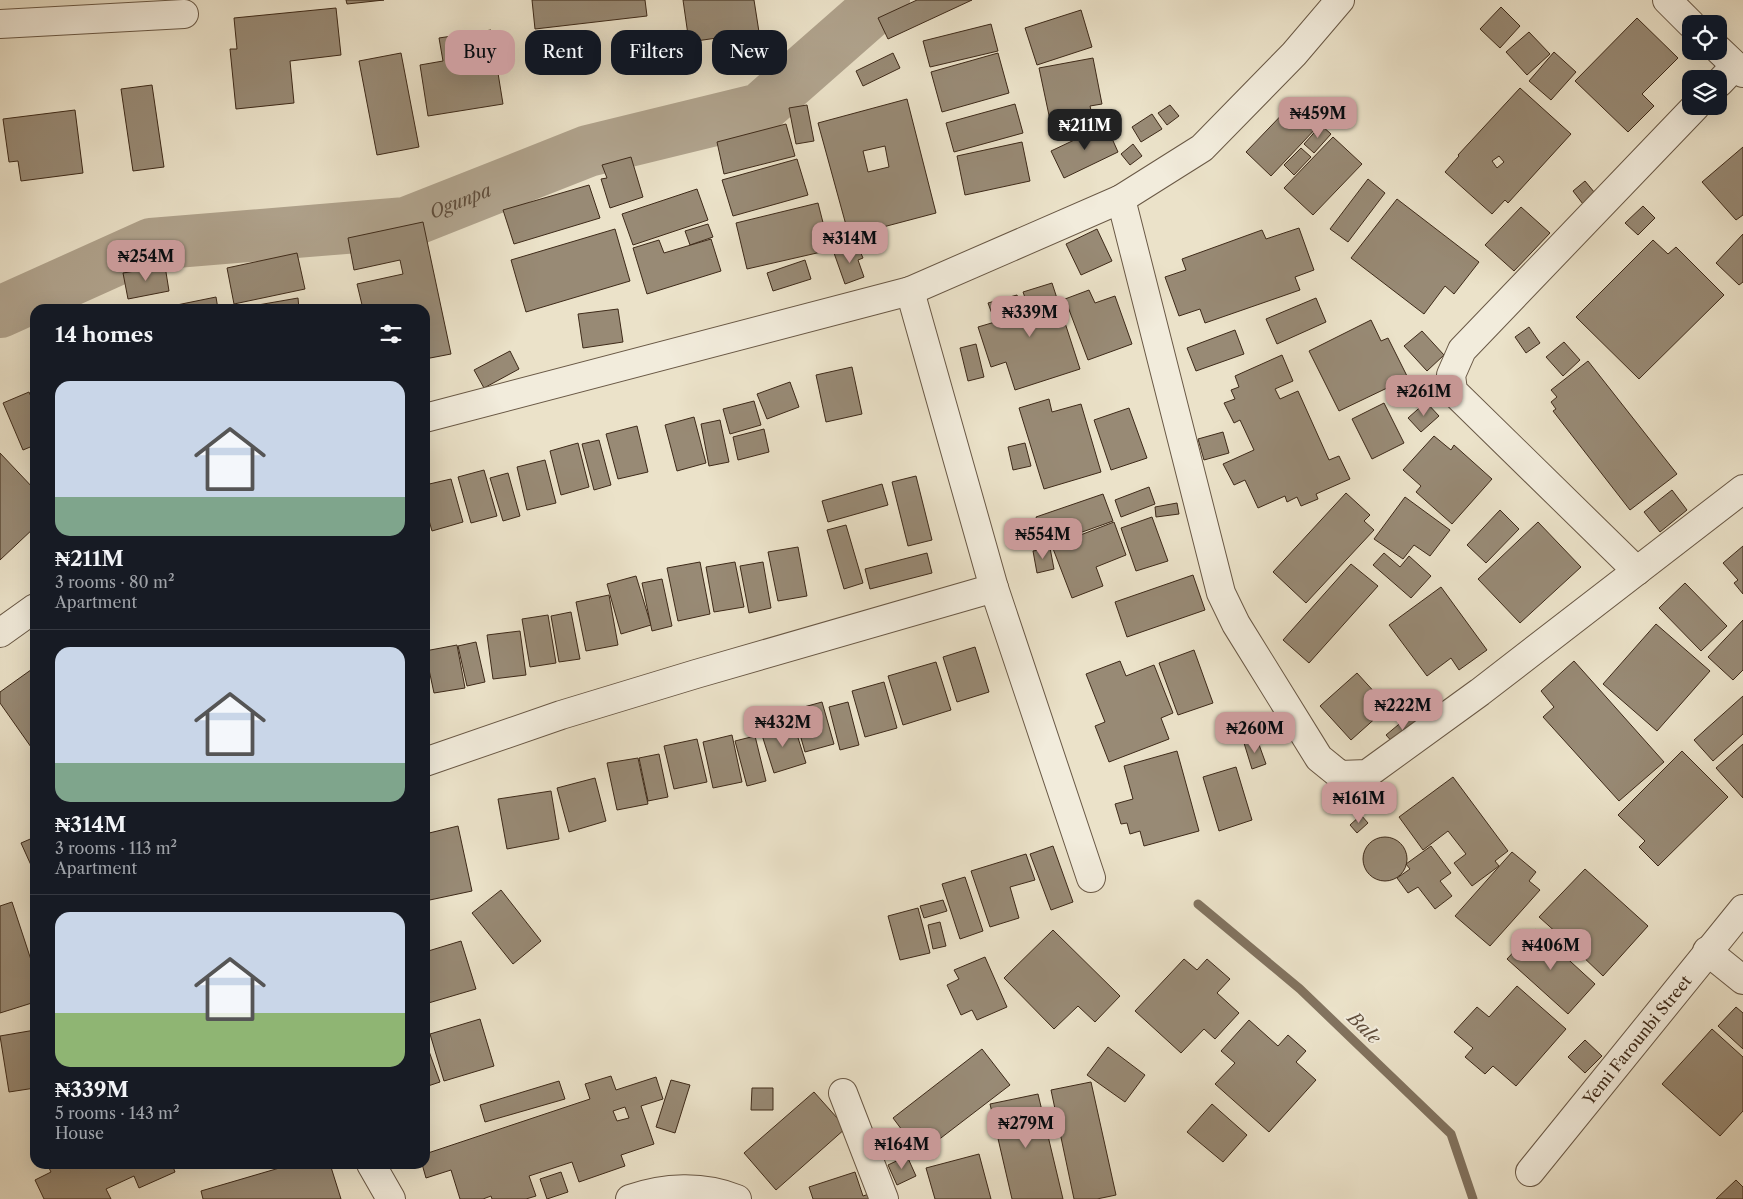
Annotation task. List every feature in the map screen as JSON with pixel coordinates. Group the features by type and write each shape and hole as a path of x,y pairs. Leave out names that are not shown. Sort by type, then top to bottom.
{"street":[{"path":"430,417 910,291 1121,199 1202,148 1294,54 1340,0"},
{"path":"1667,0 1682,15"},
{"path":"0,24 184,14"},
{"path":"1637,571 1453,392 1450,375 1462,350 1687,115"},
{"path":"1121,199 1221,593 1236,624 1319,758 1340,775 1366,774 1480,692 1743,489"},
{"path":"910,291 994,588 1091,878"},
{"path":"430,760 561,715 669,682 994,588"},
{"path":"0,633 30,612"},
{"name":"Yemi Farounbi Street","path":"1530,1172 1707,951 1743,909"},
{"path":"1707,951 1743,980"},
{"path":"843,1093 884,1199"},
{"path":"374,1169 391,1199"},
{"path":"630,1199 643,1194 685,1190 721,1192 737,1199"}],"building":[{"path":"346,0 384,0 347,4"},
{"path":"532,0 645,0 647,16 535,29"},
{"path":"683,0 754,0 759,30 712,30 712,39 702,40 702,30 687,30"},
{"path":"917,0 972,0 888,39 878,18"},
{"path":"1501,7 1520,26 1500,48 1480,29"},
{"path":"336,8 341,55 290,61 294,103 236,109 230,49 237,49 234,18"},
{"path":"1081,10 1092,47 1037,65 1025,28"},
{"path":"1637,18 1678,58 1642,94 1654,106 1628,132 1575,81"},
{"path":"991,24 998,51 930,67 923,41"},
{"path":"1529,32 1550,54 1527,75 1506,52"},
{"path":"445,37 445,75 498,75 503,104 428,116 420,65 443,61 439,38"},
{"path":"1554,52 1576,72 1551,100 1529,81"},
{"path":"401,53 419,147 377,155 359,61"},
{"path":"893,53 900,68 863,86 856,71"},
{"path":"998,53 1009,93 942,112 931,72"},
{"path":"1093,58 1102,104 1090,106 1094,123 1061,129 1059,118 1050,120 1039,68"},
{"path":"152,85 164,167 133,171 121,89"},
{"path":"1520,88 1571,134 1508,203 1505,200 1492,214 1445,172 1458,155","holes":["1499,156 1504,162 1497,168 1492,161"]},
{"path":"1342,97 1353,109 1337,124 1321,107 1329,100 1334,105"},
{"path":"907,99 936,213 849,236 818,123","holes":["885,146 889,167 868,172 863,151"]},
{"path":"1293,103 1318,126 1271,176 1246,152"},
{"path":"1015,104 1023,133 954,152 946,123"},
{"path":"807,105 814,141 796,144 789,108"},
{"path":"1170,105 1179,116 1167,125 1158,113"},
{"path":"75,110 83,173 21,181 18,161 9,162 3,119"},
{"path":"1152,114 1162,129 1141,142 1132,127"},
{"path":"786,124 795,156 724,174 717,142"},
{"path":"1106,125 1118,152 1064,178 1051,151"},
{"path":"1321,125 1331,134 1314,153 1304,144"},
{"path":"1333,137 1362,164 1313,215 1284,188"},
{"path":"1022,142 1030,181 965,195 957,156"},
{"path":"1133,144 1142,156 1130,165 1121,154"},
{"path":"1743,147 1743,215 1736,220 1702,182"},
{"path":"1301,148 1311,157 1294,175 1284,165"},
{"path":"631,157 643,197 610,208 601,179 607,178 602,165"},
{"path":"797,159 808,195 733,216 722,180"},
{"path":"1368,179 1385,193 1348,242 1330,229"},
{"path":"1585,181 1599,198 1586,208 1573,191"},
{"path":"589,185 600,218 514,244 503,210"},
{"path":"697,189 708,220 633,245 622,214"},
{"path":"1397,199 1479,262 1454,294 1445,286 1424,314 1351,258"},
{"path":"818,203 830,250 747,269 736,223"},
{"path":"1643,206 1655,218 1638,235 1625,223"},
{"path":"1521,207 1550,233 1514,271 1485,245"},
{"path":"423,222 451,354 430,358 430,304 362,304 357,284 403,274 400,260 354,270 348,238"},
{"path":"708,224 713,237 690,245 685,231"},
{"path":"1299,228 1314,270 1295,277 1300,290 1205,323 1200,309 1179,316 1165,277 1186,270 1182,259 1262,230 1266,239"},
{"path":"615,229 630,281 526,312 511,260"},
{"path":"1097,229 1112,261 1081,275 1066,244"},
{"path":"1743,234 1743,282 1739,285 1716,263"},
{"path":"711,239 721,271 647,294 633,248 659,240 664,253"},
{"path":"1653,240 1668,254 1676,247 1724,295 1639,379 1576,317"},
{"path":"857,244 863,258 858,260 864,277 845,284 834,253"},
{"path":"297,253 305,289 234,304 227,268"},
{"path":"805,260 811,279 773,291 767,273"},
{"path":"165,266 169,291 128,299 123,273"},
{"path":"1052,283 1080,369 1015,390 1006,362 991,367 978,327 995,322 988,303 1017,295 1020,305 1027,303 1023,292"},
{"path":"1089,290 1095,303 1115,296 1132,344 1088,360 1065,299"},
{"path":"216,297 217,304 182,304"},
{"path":"298,298 299,304 264,304"},
{"path":"1316,298 1326,322 1277,344 1266,319"},
{"path":"618,309 623,342 583,348 578,314"},
{"path":"1371,320 1381,341 1388,338 1408,378 1339,411 1309,351"},
{"path":"1529,327 1540,343 1526,353 1515,337"},
{"path":"1235,330 1244,354 1196,371 1187,348"},
{"path":"1422,331 1444,355 1427,371 1404,346"},
{"path":"1564,342 1580,360 1563,376 1546,357"},
{"path":"976,344 984,377 968,381 960,348"},
{"path":"510,351 519,369 484,388 474,370"},
{"path":"1282,355 1293,381 1275,389 1280,399 1298,391 1329,460 1339,456 1350,479 1316,494 1318,499 1301,506 1297,497 1287,502 1285,496 1258,508 1245,480 1234,485 1223,464 1254,450 1240,420 1234,423 1224,403 1235,399 1231,390 1239,387 1235,376"},
{"path":"1588,361 1677,474 1630,510 1553,411 1556,409 1551,402 1557,397 1551,390"},
{"path":"852,367 862,414 826,422 816,375"},
{"path":"790,382 799,407 767,419 757,394"},
{"path":"29,392 30,447 23,450 3,403"},
{"path":"1049,399 1052,412 1081,404 1101,472 1044,489 1019,408"},
{"path":"754,401 761,425 730,434 723,409"},
{"path":"1426,402 1439,416 1421,432 1408,418"},
{"path":"1384,403 1404,443 1372,459 1352,419"},
{"path":"1129,408 1147,458 1111,470 1094,420"},
{"path":"694,417 706,463 677,471 665,425"},
{"path":"720,420 729,462 709,466 701,424"},
{"path":"637,426 648,472 618,479 606,434"},
{"path":"764,429 769,452 738,460 733,437"},
{"path":"1223,432 1229,453 1204,460 1198,439"},
{"path":"1434,436 1451,450 1454,445 1492,479 1452,524 1416,492 1421,486 1403,470"},
{"path":"599,440 611,485 594,490 582,444"},
{"path":"578,443 589,487 561,495 550,451"},
{"path":"1025,443 1031,466 1013,470 1008,447"},
{"path":"0,453 30,485 30,532 0,560"},
{"path":"545,460 556,503 527,510 517,467"},
{"path":"484,470 497,516 471,523 458,477"},
{"path":"508,473 520,516 503,521 490,478"},
{"path":"916,476 932,540 908,546 892,482"},
{"path":"451,479 463,522 432,531 430,524 430,484"},
{"path":"882,484 888,505 828,522 822,501"},
{"path":"1149,487 1155,504 1121,517 1115,500"},
{"path":"1672,490 1687,510 1660,532 1644,512"},
{"path":"1346,493 1370,515 1364,521 1374,530 1306,603 1273,572"},
{"path":"1103,494 1113,521 1046,545 1036,517"},
{"path":"1405,497 1450,530 1430,556 1414,545 1403,559 1374,539"},
{"path":"1177,503 1179,514 1156,517 1155,507"},
{"path":"1500,510 1519,529 1486,563 1467,545"},
{"path":"1152,517 1168,561 1136,571 1121,528"},
{"path":"1114,522 1126,555 1096,567 1103,586 1072,598 1052,546"},
{"path":"1538,522 1581,567 1520,623 1478,579"},
{"path":"846,525 863,583 844,589 827,530"},
{"path":"1743,546 1743,594 1734,583 1738,580 1723,563"},
{"path":"798,547 807,596 778,601 768,552"},
{"path":"1050,548 1054,569 1037,573 1033,551"},
{"path":"927,553 932,573 870,589 865,569"},
{"path":"1384,553 1400,567 1409,556 1431,576 1411,598 1373,565"},
{"path":"700,562 710,614 678,621 667,568"},
{"path":"735,562 744,607 714,612 706,567"},
{"path":"763,562 771,608 749,613 740,566"},
{"path":"1351,564 1378,586 1309,663 1283,640"},
{"path":"1193,575 1205,610 1127,637 1115,602"},
{"path":"636,576 651,625 621,634 607,584"},
{"path":"662,579 672,626 652,631 642,583"},
{"path":"1685,583 1727,626 1701,651 1659,608"},
{"path":"1441,587 1487,650 1459,670 1451,658 1427,676 1389,625"},
{"path":"609,595 618,645 586,651 576,602"},
{"path":"571,612 580,659 559,662 551,616"},
{"path":"548,615 556,663 530,667 522,619"},
{"path":"1743,620 1743,670 1733,680 1708,657"},
{"path":"1656,624 1710,671 1657,731 1603,684"},
{"path":"520,631 526,675 493,679 487,635"},
{"path":"476,642 485,682 467,686 458,646"},
{"path":"457,645 465,688 434,693 430,674 430,650"},
{"path":"975,647 989,692 957,702 943,657"},
{"path":"1194,650 1213,703 1178,715 1159,663"},
{"path":"1120,661 1126,676 1154,665 1173,713 1161,718 1169,739 1109,762 1095,726 1105,722 1086,674"},
{"path":"1574,661 1664,762 1619,801 1543,717 1554,707 1541,691"},
{"path":"936,662 951,710 903,725 888,676"},
{"path":"30,671 30,746 0,703 0,692"},
{"path":"1357,673 1388,707 1351,740 1320,706"},
{"path":"884,682 897,728 865,737 852,691"},
{"path":"1743,696 1743,734 1713,761 1694,740"},
{"path":"822,702 834,744 805,752 793,710"},
{"path":"848,702 859,745 840,750 829,707"},
{"path":"1410,715 1419,727 1396,746 1386,735"},
{"path":"793,722 806,763 774,773 761,732"},
{"path":"732,735 742,782 713,788 703,742"},
{"path":"755,736 766,781 747,786 735,741"},
{"path":"697,739 707,782 674,789 664,746"},
{"path":"1257,739 1266,764 1252,769 1244,743"},
{"path":"1743,744 1743,798 1716,768"},
{"path":"1177,751 1199,831 1144,846 1140,831 1130,834 1127,823 1121,824 1115,804 1133,799 1124,766"},
{"path":"1682,751 1728,797 1658,866 1639,847 1645,841 1618,815"},
{"path":"659,754 668,797 648,801 639,758"},
{"path":"638,758 648,804 617,810 607,763"},
{"path":"1236,767 1252,820 1219,831 1203,777"},
{"path":"1453,777 1508,851 1495,861 1499,866 1472,886 1454,863 1466,854 1448,831 1423,850 1399,817"},
{"path":"595,778 606,821 569,832 557,788"},
{"path":"551,791 559,839 507,849 498,799"},
{"path":"1361,815 1368,823 1357,833 1350,825"},
{"path":"458,826 472,891 430,900 430,833"},
{"path":"1385,837 1397,841 1403,847 1407,859 1403,871 1397,877 1385,881 1373,877 1367,871 1363,859 1367,847 1373,841"},
{"path":"30,839 30,863 21,843"},
{"path":"1053,846 1073,902 1051,910 1030,854"},
{"path":"1431,846 1451,873 1440,881 1452,896 1435,909 1418,887 1408,893 1397,878 1410,869 1406,864"},
{"path":"1512,852 1536,872 1529,881 1540,890 1490,946 1455,916"},
{"path":"1026,854 1035,880 1010,887 1019,918 990,927 971,871"},
{"path":"1585,869 1648,926 1603,976 1579,953 1584,948 1573,938 1568,943 1539,917"},
{"path":"965,877 983,931 960,939 942,884"},
{"path":"501,890 541,941 513,964 472,913"},
{"path":"943,900 947,911 924,918 920,906"},
{"path":"12,902 30,957 30,1004 0,1013 0,906"},
{"path":"918,908 930,953 900,960 888,916"},
{"path":"940,922 946,946 933,949 928,925"},
{"path":"1535,929 1595,984 1568,1014 1507,959"},
{"path":"1053,930 1120,996 1095,1022 1078,1006 1054,1029 1004,978"},
{"path":"461,941 476,989 430,1003 430,950"},
{"path":"985,957 1007,1007 977,1020 972,1010 961,1015 947,985 959,979 954,970"},
{"path":"1184,959 1197,970 1207,959 1230,979 1217,993 1239,1013 1215,1039 1204,1029 1181,1053 1135,1011"},
{"path":"1517,986 1566,1029 1516,1086 1493,1066 1485,1074 1465,1057 1473,1048 1454,1032 1477,1007 1489,1017"},
{"path":"1736,1007 1743,1013 1743,1049 1718,1026"},
{"path":"480,1019 494,1066 444,1081 430,1034"},
{"path":"1249,1020 1278,1046 1288,1035 1306,1051 1296,1062 1316,1080 1269,1132 1215,1084 1235,1063 1221,1051"},
{"path":"1712,1029 1743,1057 1743,1111 1720,1136 1662,1084"},
{"path":"30,1031 30,1089 9,1092 0,1036"},
{"path":"1585,1040 1602,1056 1585,1073 1568,1057"},
{"path":"1108,1047 1145,1075 1125,1102 1087,1075"},
{"path":"982,1049 1010,1085 920,1154 893,1118"},
{"path":"430,1054 440,1082 430,1085"},
{"path":"611,1076 616,1090 656,1077 663,1099 641,1106 654,1144 621,1155 625,1166 579,1182 572,1162 529,1176 536,1196 526,1199 492,1199 491,1196 483,1199 460,1199 451,1170 426,1178 423,1169 430,1169 430,1152 590,1099 585,1084","holes":["625,1107 629,1118 617,1121 613,1111"]},
{"path":"671,1080 690,1085 675,1133 656,1127"},
{"path":"559,1081 565,1099 485,1122 480,1105"},
{"path":"1091,1082 1116,1195 1097,1199 1074,1199 1051,1090"},
{"path":"752,1088 773,1088 773,1110 751,1110"},
{"path":"814,1092 846,1128 776,1190 744,1153"},
{"path":"1038,1094 1063,1199 1012,1199 990,1104"},
{"path":"1212,1104 1247,1135 1223,1162 1187,1132"},
{"path":"979,1154 991,1199 935,1199 926,1168"},
{"path":"907,1156 916,1176 897,1185 888,1165"},
{"path":"50,1169 174,1169 175,1172 139,1188 134,1176 106,1189 111,1199 44,1199 35,1180 51,1172"},
{"path":"276,1169 332,1169 341,1199 203,1199 201,1191"},
{"path":"561,1172 568,1192 547,1199 540,1179"},
{"path":"855,1172 863,1196 869,1194 870,1199 813,1199 809,1187"},
{"path":"1736,1180 1743,1187 1743,1199 1716,1199"}],"waterway":[{"name":"Ogunpa","path":"0,312 151,244 406,223 588,151 760,109 884,0"},
{"name":"Bale","path":"1198,904 1300,989 1451,1134 1473,1199"}]}
